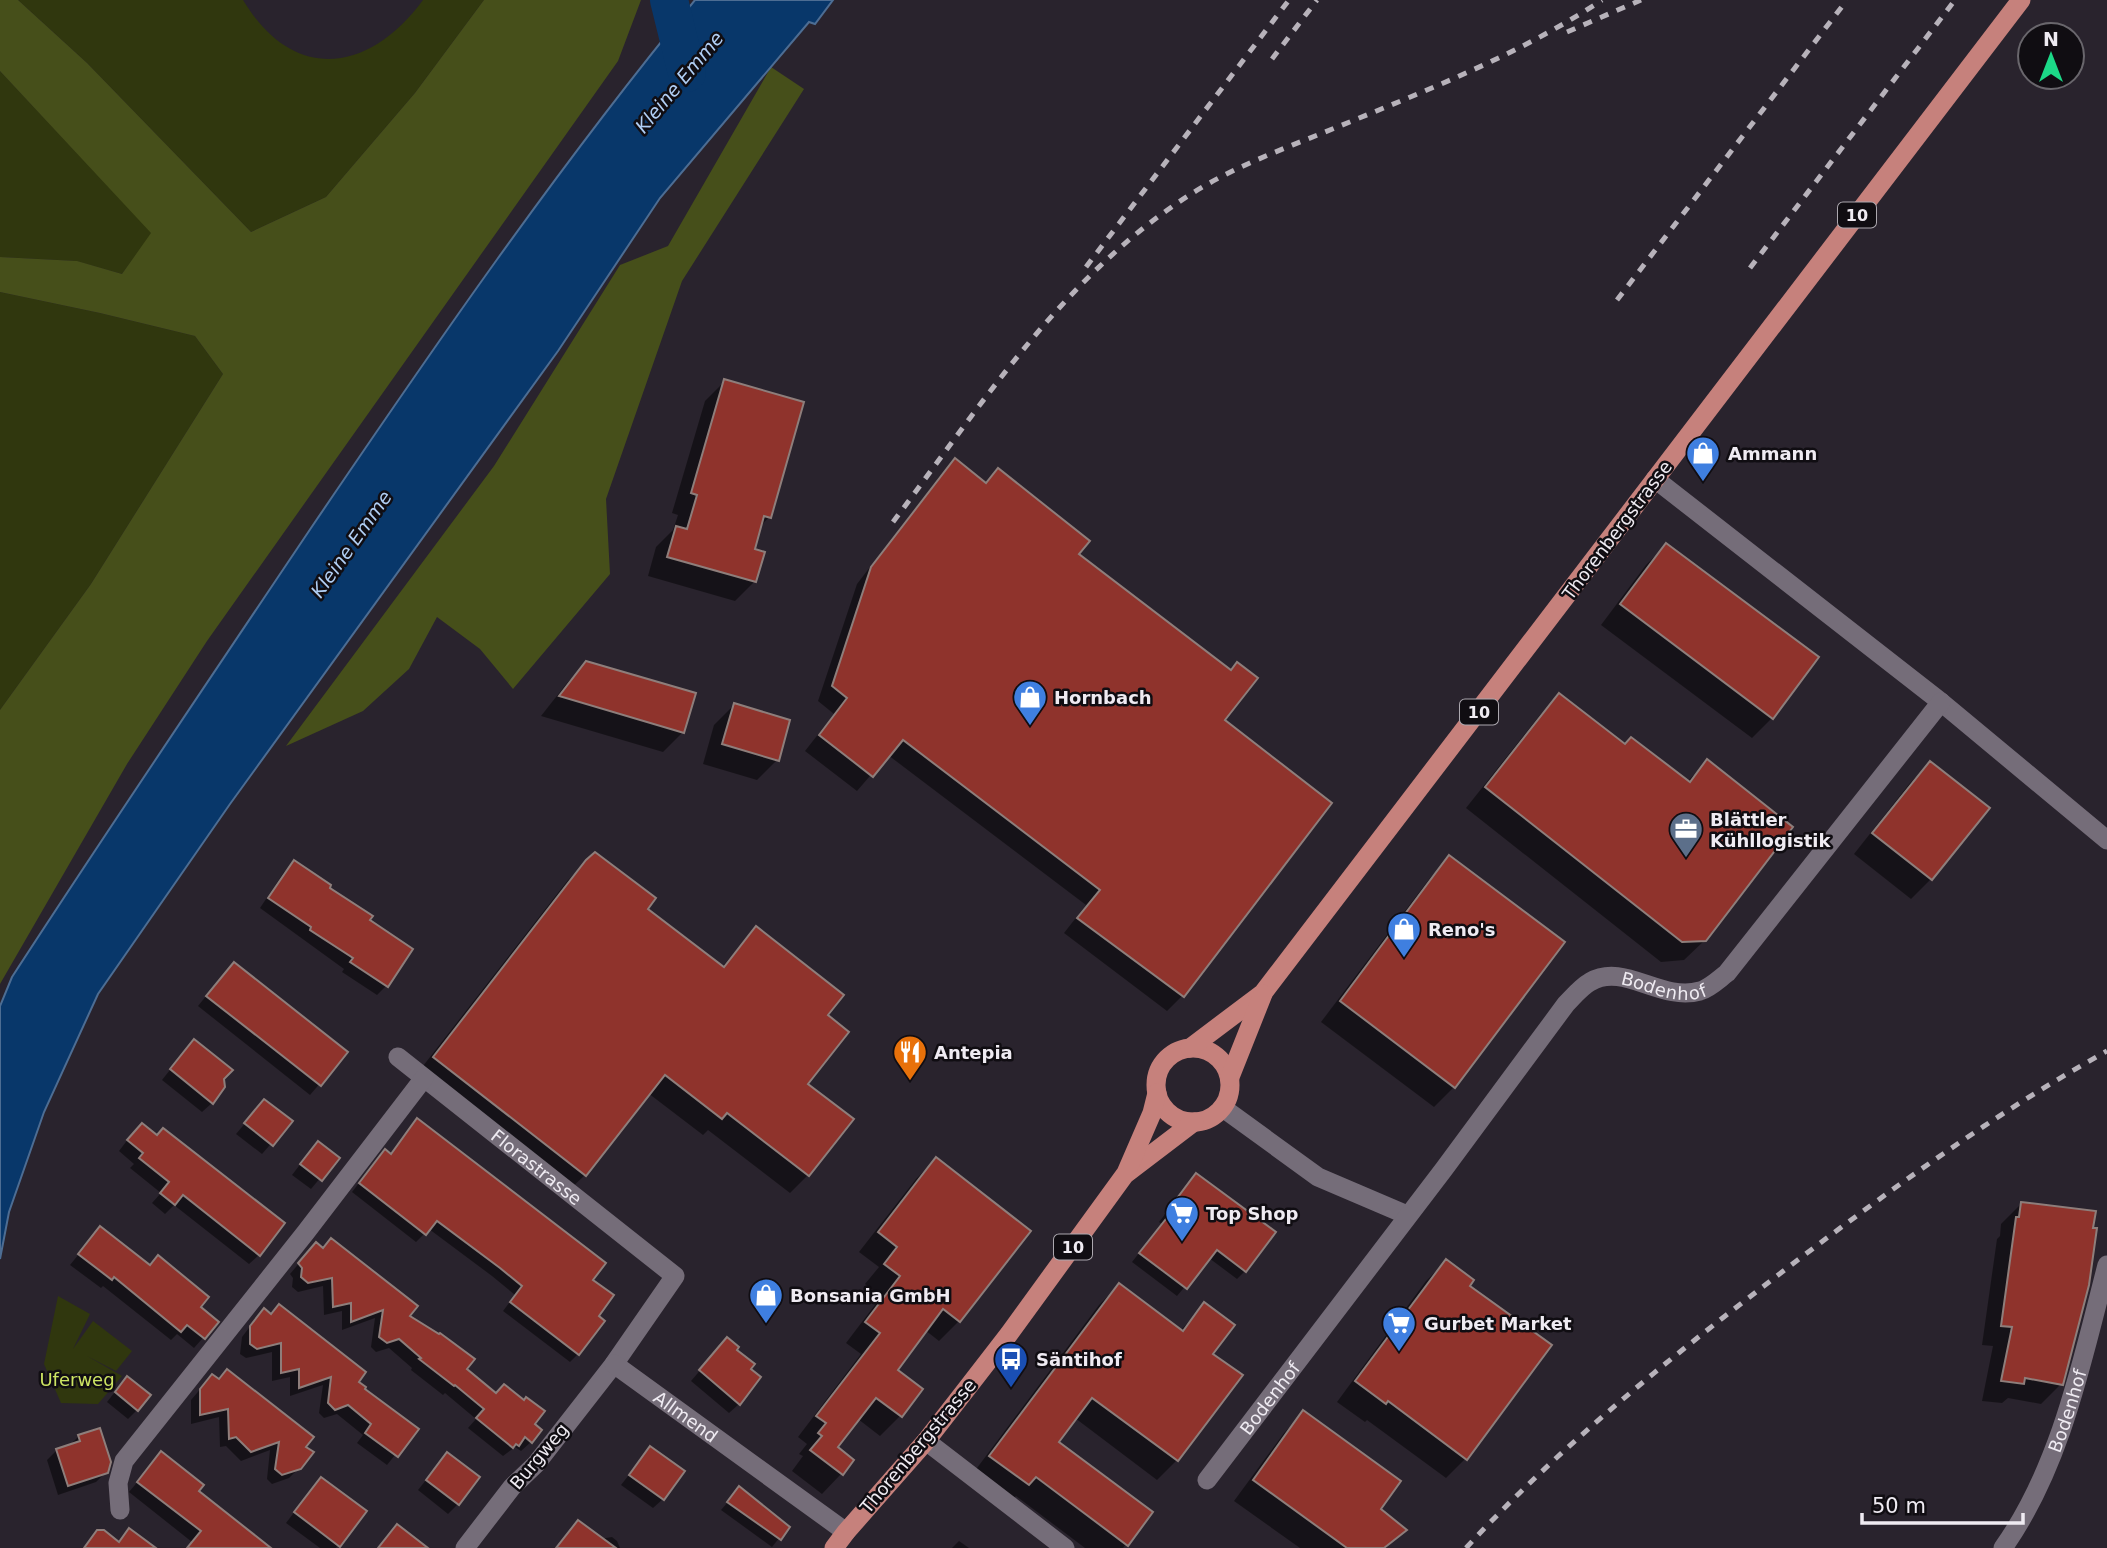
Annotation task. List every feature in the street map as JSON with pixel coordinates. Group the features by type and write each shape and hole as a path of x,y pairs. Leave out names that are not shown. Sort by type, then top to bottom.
{"main road":[{"name":"Thorenbergstrasse","path":"1190,1048 1263,993 2021,0"},
{"name":"Thorenbergstrasse","path":"1230,1077 1263,993"},
{"path":"1190,1048 1205,1050 1216,1056 1224,1064 1230,1077"},
{"name":"10","path":"1157,1093 1157,1076 1161,1066 1170,1056 1190,1048"},
{"name":"10","path":"1194,1122 1215,1116 1223,1108 1230,1092 1230,1077"},
{"name":"Thorenbergstrasse","path":"834,1548 926,1441 1009,1334 1126,1173 1152,1113 1157,1093"},
{"path":"1157,1093 1164,1108 1173,1116 1194,1122"},
{"name":"Thorenbergstrasse","path":"1126,1173 1194,1122"}],"street":[{"path":"1655,479 1941,702 2107,840"},
{"name":"Bodenhof","path":"1207,1480 1566,1004 1588,982 1599,978 1627,977 1660,991 1688,993 1703,990 1727,973 1941,702"},
{"name":"Florastrasse","path":"398,1057 675,1276 614,1364"},
{"path":"120,1510 118,1483 124,1461 298,1243 424,1078"},
{"path":"1223,1108 1318,1178 1407,1215"},
{"name":"Bodenhof","path":"2003,1548 2021,1522 2054,1453 2107,1265"},
{"name":"Allmend","path":"614,1364 846,1532"},
{"name":"Burgweg","path":"465,1548 512,1487 536,1464 614,1364"},
{"path":"926,1441 1065,1548"}],"green space":[{"path":"0,0 18,0 87,63 251,232 326,197 415,93 484,0 641,0 618,61 207,641 127,764 0,984 0,710 91,584 223,374 195,336 0,292 0,257 77,261 122,274 151,233 0,71"},
{"path":"18,0 243,0 263,27 285,46 308,56 332,59 356,54 379,43 402,24 423,0 484,0 415,93 326,197 251,232 87,63"},
{"path":"771,67 804,89 682,281 606,499 610,574 513,689 480,649 437,617 409,669 363,711 286,746 494,466 620,265 668,246"},
{"path":"0,71 152,233 122,274 76,261 0,257"},
{"path":"0,292 195,336 223,374 91,584 0,710"},
{"name":"Uferweg","path":"58,1296 90,1314 73,1349 93,1321 132,1351 116,1371 87,1356 122,1376 98,1404 61,1403 44,1364"}],"water":[{"name":"Kleine Emme","path":"695,0 833,0 815,24 809,22 660,198 558,351 230,804 98,994 44,1112 9,1212 0,1259 0,1006 12,977 311,528 450,326 545,193"}],"building":[{"path":"724,379 804,402 771,518 764,516 755,549 765,552 756,582 667,557 676,526 687,529 697,495 691,493"},
{"name":"Hornbach","path":"955,458 986,483 998,468 1090,541 1079,554 1231,670 1237,662 1258,678 1225,720 1332,803 1184,997 1077,918 1100,890 903,740 873,777 819,735 847,698 832,686 871,567"},
{"path":"1666,543 1819,657 1773,719 1620,604"},
{"path":"586,661 696,693 684,733 559,696"},
{"path":"1559,693 1625,744 1631,737 1690,782 1707,759 1793,827 1706,941 1682,942 1485,787"},
{"path":"734,703 790,720 779,761 722,744"},
{"path":"1930,761 1990,808 1932,880 1872,833"},
{"path":"595,852 656,898 648,909 724,967 756,926 844,995 828,1015 849,1032 808,1084 854,1119 809,1176 727,1113 722,1119 665,1075 586,1176 433,1057 586,860"},
{"path":"1449,855 1565,942 1455,1088 1340,1001"},
{"path":"294,860 373,916 370,920 413,949 388,987 350,962 353,958 268,898"},
{"path":"234,962 348,1052 321,1086 206,996"},
{"path":"194,1039 233,1070 224,1079 225,1087 213,1104 170,1069"},
{"path":"264,1099 293,1121 273,1146 244,1123"},
{"path":"417,1118 606,1263 593,1280 614,1295 599,1316 605,1321 579,1355 510,1302 522,1286 500,1268 437,1221 426,1235 359,1183 385,1149 391,1154"},
{"path":"142,1123 157,1135 163,1128 285,1223 260,1256 183,1195 175,1205 160,1193 169,1182 139,1158 143,1153 127,1140"},
{"path":"318,1141 340,1158 322,1181 300,1164"},
{"path":"936,1157 1031,1231 960,1322 943,1309 898,1370 923,1389 902,1417 876,1398 838,1447 854,1460 843,1475 810,1450 822,1436 818,1433 826,1423 816,1416 880,1333 865,1322 900,1276 884,1264 897,1247 878,1232"},
{"path":"1196,1173 1276,1232 1246,1272 1217,1250 1187,1289 1139,1253 1169,1215 1166,1213"},
{"path":"2021,1202 2096,1211 2093,1228 2097,1228 2089,1285 2063,1385 2025,1378 2024,1384 2001,1381 2012,1327 2001,1326 2016,1217 2019,1217"},
{"path":"100,1226 150,1265 158,1255 209,1297 201,1307 219,1322 205,1339 187,1325 181,1332 114,1277 112,1280 78,1254"},
{"path":"331,1238 418,1306 410,1316 440,1333 475,1359 467,1369 496,1393 504,1384 524,1400 526,1397 545,1411 535,1424 542,1430 532,1443 525,1437 519,1446 516,1444 513,1448 476,1418 484,1409 419,1359 421,1358 399,1339 387,1343 379,1337 383,1310 351,1322 351,1303 333,1307 332,1278 308,1283 301,1277 302,1268 298,1263 316,1242 323,1248"},
{"path":"1446,1259 1474,1280 1470,1286 1552,1345 1467,1460 1388,1401 1386,1404 1355,1381"},
{"path":"1119,1283 1183,1331 1204,1302 1235,1325 1213,1354 1243,1375 1178,1461 1092,1398 1059,1442 1153,1512 1128,1546 1036,1477 1029,1485 989,1456"},
{"path":"279,1304 366,1372 359,1382 365,1389 419,1429 398,1457 365,1433 371,1424 348,1405 335,1410 328,1403 331,1377 299,1388 299,1369 281,1373 281,1343 257,1349 250,1344 250,1326 264,1308 271,1314"},
{"path":"727,1337 739,1347 737,1350 755,1364 751,1369 761,1377 740,1405 699,1370"},
{"path":"227,1369 314,1437 306,1447 314,1452 301,1469 282,1475 275,1469 279,1442 251,1452 236,1437 229,1439 228,1409 200,1415 200,1389 212,1374 219,1379"},
{"path":"127,1376 151,1395 138,1411 115,1392"},
{"path":"1303,1410 1401,1481 1381,1509 1407,1530 1384,1548 1347,1548 1253,1480"},
{"path":"100,1428 111,1462 108,1473 68,1486 56,1449 80,1441 78,1435"},
{"path":"650,1446 685,1471 664,1500 629,1475"},
{"path":"161,1451 204,1485 199,1491 271,1548 187,1548 201,1531 137,1482"},
{"path":"447,1452 480,1477 459,1505 426,1480"},
{"path":"321,1477 367,1511 340,1547 294,1512"},
{"path":"739,1486 790,1527 781,1540 727,1502"},
{"path":"578,1520 616,1548 556,1548"},
{"path":"397,1524 428,1548 378,1548"},
{"path":"129,1528 156,1548 84,1548 97,1530 104,1530 119,1542"}],"waterway":[{"name":"Kleine Emme","path":"669,0 687,73"}],"railway":[{"path":"1086,267 1289,0"},
{"path":"1272,59 1317,0"},
{"path":"893,522 1028,344 1064,302 1103,263 1145,227 1191,194 1225,175 1505,55 1602,0"},
{"path":"1567,32 1641,0"},
{"path":"1617,300 1847,0"},
{"path":"1750,268 1955,0"},
{"path":"1466,1548 1578,1438 1740,1304 1941,1156 2022,1101 2107,1051"}],"place":[{"name":"Ammann","path":"1703,483"},
{"name":"Hornbach","path":"1030,727"},
{"name":"Blättler Kühllogistik","path":"1686,859"},
{"name":"Reno's","path":"1404,959"},
{"name":"Antepia","path":"910,1082"},
{"name":"Top Shop","path":"1182,1243"},
{"name":"Bonsania GmbH","path":"766,1325"},
{"name":"Gurbet Market","path":"1399,1353"},
{"name":"Säntihof","path":"1011,1389"}]}
